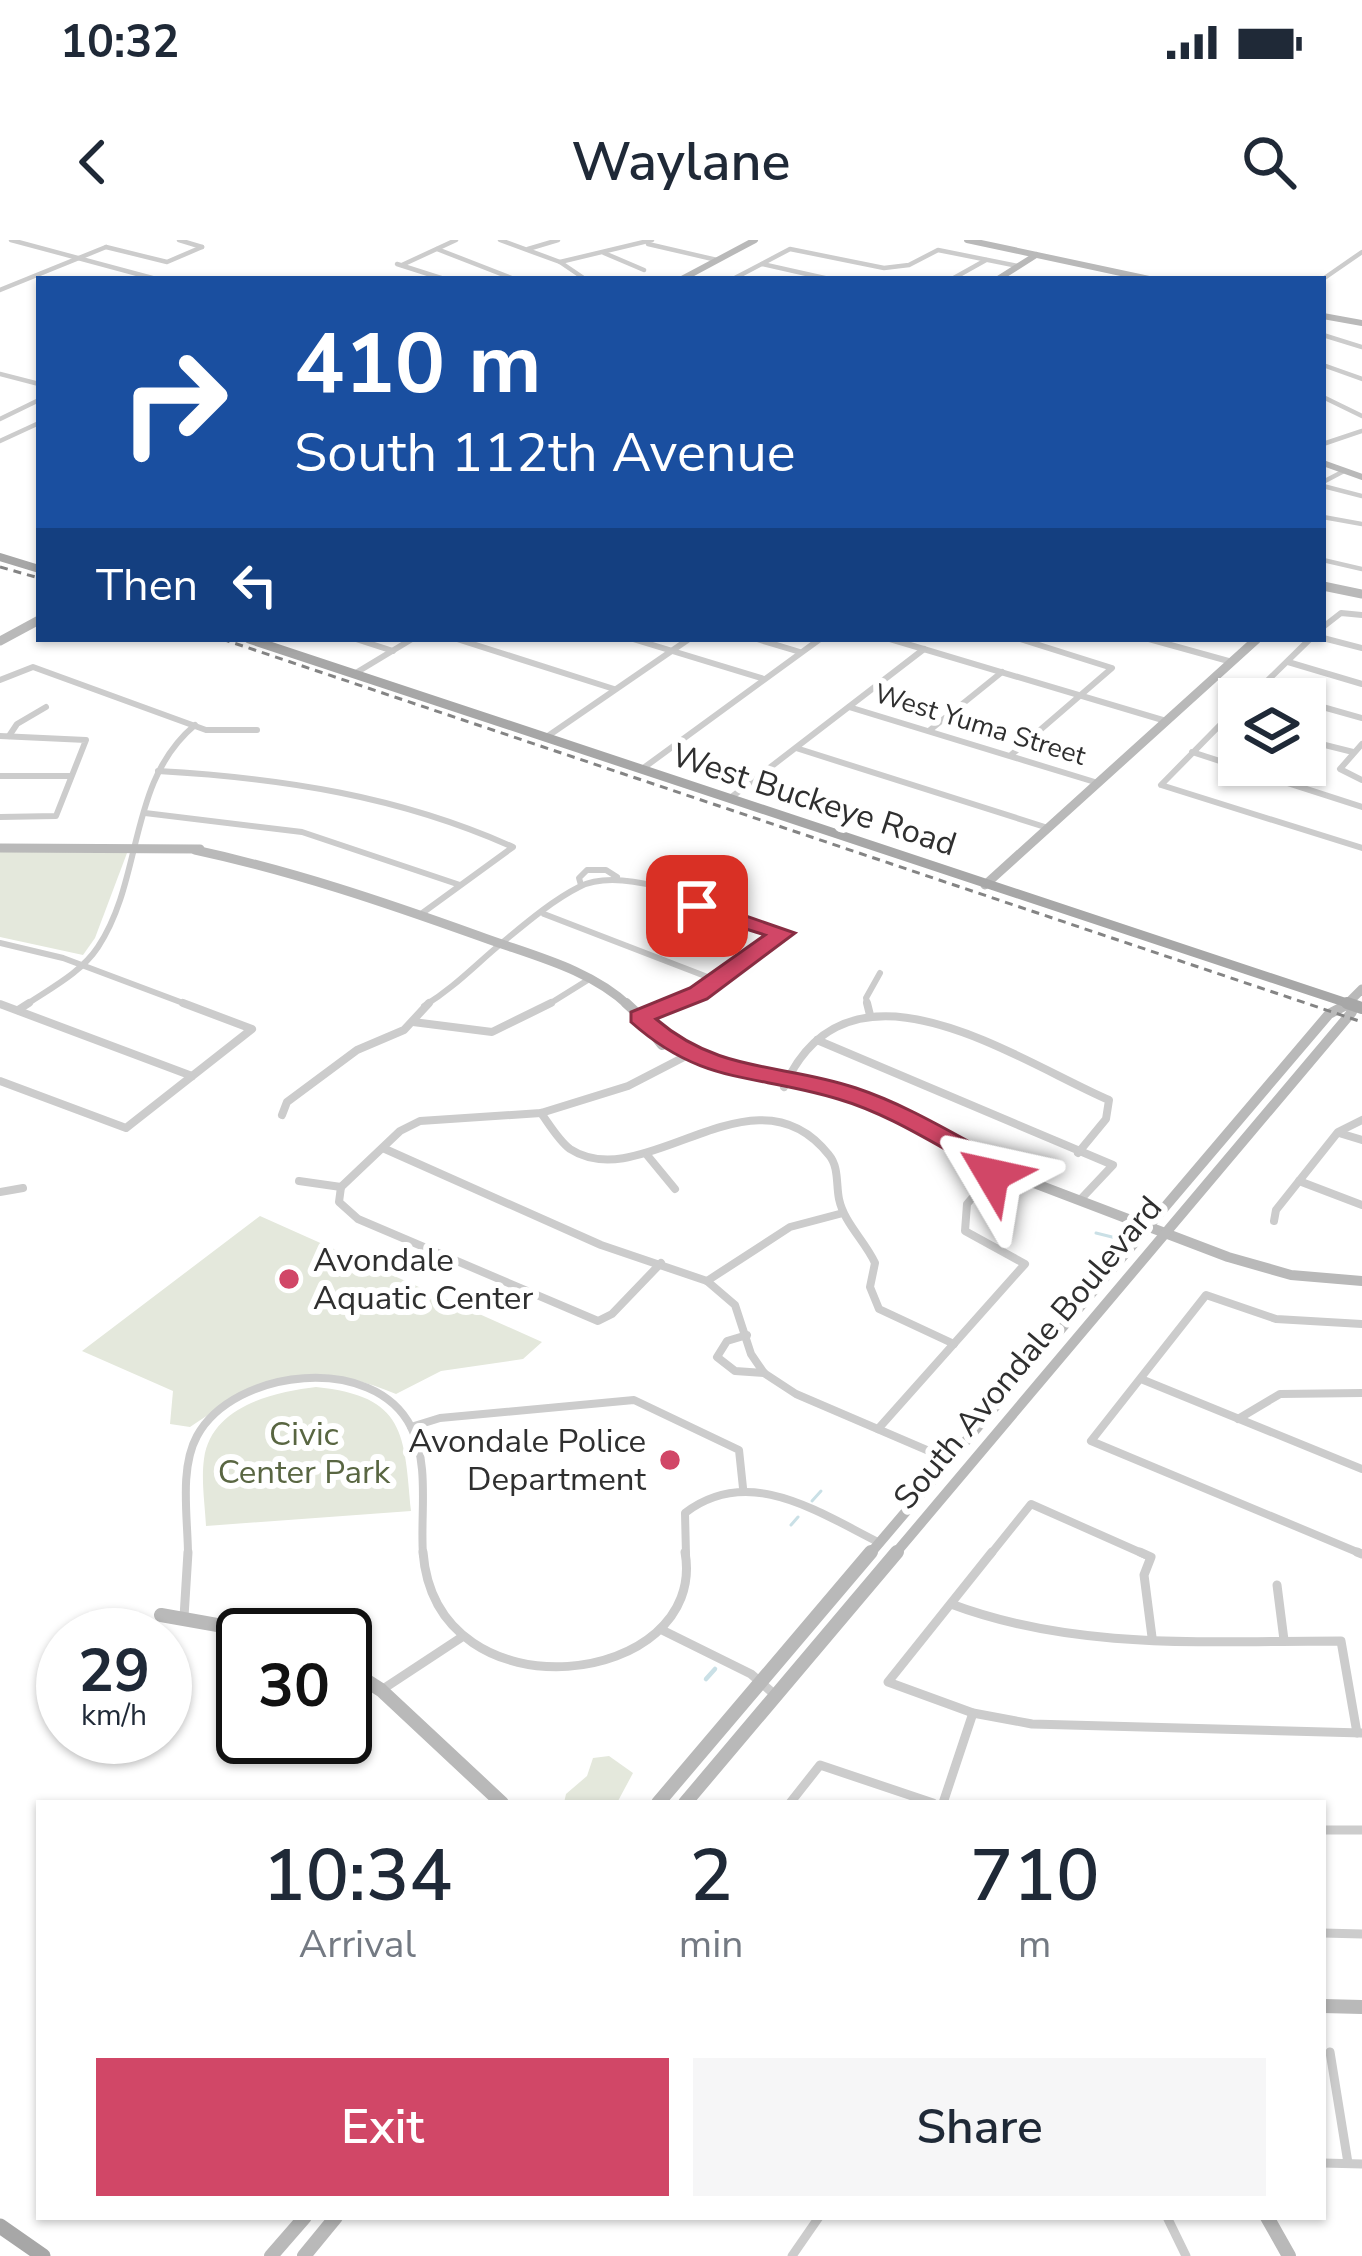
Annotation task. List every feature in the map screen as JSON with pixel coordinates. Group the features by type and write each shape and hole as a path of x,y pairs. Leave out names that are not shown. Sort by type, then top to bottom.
{"main road":[{"path":"688,276 755,240"},
{"path":"967,240 1135,276"},
{"path":"1003,276 1036,255"},
{"path":"1326,317 1362,323"},
{"path":"1326,464 1362,476"},
{"path":"0,557 36,568"},
{"path":"1329,584 1362,594"},
{"path":"0,641 36,622"},
{"name":"West Buckeye Road","path":"258,642 1356,1006"},
{"path":"985,885 1254,642"},
{"path":"0,848 195,850 272,865 372,896 591,978 640,1017 651,1036 730,1078 785,1084 877,1110 947,1152 1274,1272 1362,1281"},
{"name":"South Avondale Boulevard","path":"688,1800 1352,1012 1362,988"},
{"name":"South Avondale Boulevard","path":"661,1800 1334,1008 1356,1006"},
{"path":"1294,1081 1305,1057 1299,1048"},
{"path":"880,1543 897,1551"},
{"path":"372,1684 499,1800"},
{"path":"1326,2006 1362,2007"},
{"path":"272,2256 302,2220"},
{"path":"304,2256 334,2220"},
{"path":"1269,2220 1289,2256"},
{"path":"0,2226 43,2256"}],"street":[{"path":"11,240 146,276"},
{"path":"0,290 122,240"},
{"path":"106,247 166,262 202,247 179,240"},
{"path":"435,276 400,264 456,240"},
{"path":"500,240 560,262 576,275"},
{"path":"527,249 558,240"},
{"path":"560,262 649,242 717,260"},
{"path":"437,249 506,276"},
{"path":"738,276 790,249 889,268 909,266 938,250 1018,266"},
{"path":"1326,277 1362,252"},
{"path":"604,254 644,270"},
{"path":"957,276 986,260"},
{"path":"760,263 816,276"},
{"path":"1345,264 1362,267"},
{"path":"572,276 576,275"},
{"path":"1326,335 1362,347"},
{"path":"1326,366 1362,379"},
{"path":"0,374 36,383"},
{"path":"1326,398 1362,416"},
{"path":"0,419 36,402"},
{"path":"0,406 17,411"},
{"path":"0,441 36,424"},
{"path":"1326,440 1362,431"},
{"path":"1326,482 1344,471"},
{"path":"1326,485 1362,496"},
{"path":"1326,519 1362,524"},
{"path":"1326,561 1362,569"},
{"path":"1326,625 1344,612 1362,616"},
{"path":"1326,639 1362,648"},
{"path":"365,642 393,651"},
{"path":"354,674 407,642"},
{"path":"466,642 615,689"},
{"path":"643,642 765,680"},
{"path":"544,738 685,642"},
{"path":"767,642 802,652"},
{"path":"640,770 816,642"},
{"path":"900,642 1166,721"},
{"path":"1010,757 1111,667 1030,642"},
{"path":"1160,642 1232,662"},
{"path":"1271,678 1307,642"},
{"path":"728,800 924,649"},
{"path":"1287,661 1362,684"},
{"path":"0,680 34,667 195,725 257,730"},
{"path":"929,731 1002,672"},
{"path":"4,736 46,707"},
{"name":"West Yuma Street","path":"849,707 1097,783"},
{"path":"1326,708 1362,718"},
{"path":"18,1010 82,965 103,940 158,771 175,739 195,725"},
{"path":"1218,729 1161,784 1362,848"},
{"path":"0,817 56,816 85,736 4,736"},
{"path":"1362,744 1341,771 1362,780"},
{"path":"1326,745 1353,752"},
{"path":"796,748 1048,828"},
{"path":"1191,752 1218,760"},
{"path":"158,771 248,776 343,791 513,847 421,914"},
{"path":"0,776 70,776"},
{"path":"1298,786 1362,807"},
{"path":"145,813 302,832 461,886"},
{"path":"581,885 582,873 592,869 783,933 718,981 640,1017"},
{"path":"282,1115 287,1102 357,1050 413,1022 421,1008 463,982 500,944 581,885 618,878"},
{"path":"543,913 718,981"},
{"path":"0,943 82,965 252,1029 126,1128 0,1081"},
{"path":"870,1015 866,998 880,973"},
{"path":"413,1022 462,1035 503,1033 591,978"},
{"path":"0,1004 193,1076"},
{"path":"785,1084 796,1061 817,1040 870,1015 926,1019 992,1044 1109,1100 1106,1119 1078,1153"},
{"path":"817,1040 889,1066 989,1117 1113,1165 1080,1200"},
{"path":"661,1263 612,1314 598,1321 358,1219 338,1202 341,1187 409,1125 434,1118 541,1113 628,1086 684,1056"},
{"path":"541,1113 555,1141 600,1160 647,1155 684,1133 713,1124 782,1123 804,1132 829,1153 838,1170 836,1192 843,1213 875,1263 870,1287 879,1309 954,1344"},
{"path":"1274,1221 1338,1132 1362,1120"},
{"path":"1338,1132 1362,1141"},
{"path":"385,1149 602,1245 707,1281 735,1305 764,1373"},
{"path":"647,1155 675,1189"},
{"path":"878,1429 1025,1264 965,1231 961,1217 967,1201 998,1169"},
{"path":"299,1181 341,1187"},
{"path":"1299,1181 1362,1204"},
{"path":"0,1192 23,1188"},
{"path":"707,1281 790,1227 843,1213"},
{"path":"1362,1324 1276,1319 1206,1295 1091,1441 1362,1554"},
{"path":"747,1335 727,1341 717,1357 735,1371 764,1373 796,1394 950,1460"},
{"path":"1141,1379 1362,1469"},
{"path":"185,1608 192,1564 191,1452 208,1421 260,1389 322,1380 385,1399 411,1426 431,1597 445,1623 462,1637 512,1661 567,1664 626,1650 662,1630 690,1582 682,1532 685,1513 703,1498 743,1488 786,1499 880,1543"},
{"path":"1238,1419 1252,1403 1283,1391 1362,1393"},
{"path":"411,1426 440,1418 634,1400 739,1450 746,1468 743,1488"},
{"path":"951,1604 1021,1631 1152,1637 1341,1641 1360,1733 1032,1724 973,1713 888,1682 1031,1504 1150,1557 1144,1575 1152,1637"},
{"path":"1277,1585 1284,1640"},
{"path":"662,1630 751,1674 776,1695"},
{"path":"381,1690 462,1637"},
{"path":"945,1800 973,1713"},
{"path":"792,1800 820,1765 924,1800"},
{"path":"1326,1830 1362,1830"},
{"path":"1326,1934 1362,1934"},
{"path":"1330,2051 1348,2163"},
{"path":"1326,2163 1362,2164"},
{"path":"792,2256 816,2220"},
{"path":"1168,2220 1186,2256"}],"green space":[{"path":"0,851 127,853 95,938 83,955 0,937"},
{"name":"Avondale Aquatic Center","path":"260,1216 542,1342 523,1359 441,1371 396,1394 338,1376 288,1378 241,1395 190,1427 170,1424 173,1391 82,1351"},
{"name":"Civic Center Park","path":"316,1387 368,1399 395,1423 406,1460 411,1511 206,1526 204,1459 219,1426 231,1414 264,1398"},
{"path":"609,1756 633,1773 619,1800 565,1800 587,1776 593,1758"}],"waterway":[{"path":"1096,1233 1124,1240"},
{"path":"812,1501 821,1491"},
{"path":"791,1525 798,1517"},
{"path":"706,1679 715,1669"}],"railway":[{"path":"0,567 36,577"},
{"path":"231,642 1362,1022"}],"place":[{"name":"Avondale Aquatic Center","path":"289,1279"},
{"name":"Avondale Police Department","path":"670,1460"}],"route":[{"path":"697,906 783,933 698,994 640,1017 670,1044 710,1065 843,1092 892,1111 998,1169 992,1175"}]}
